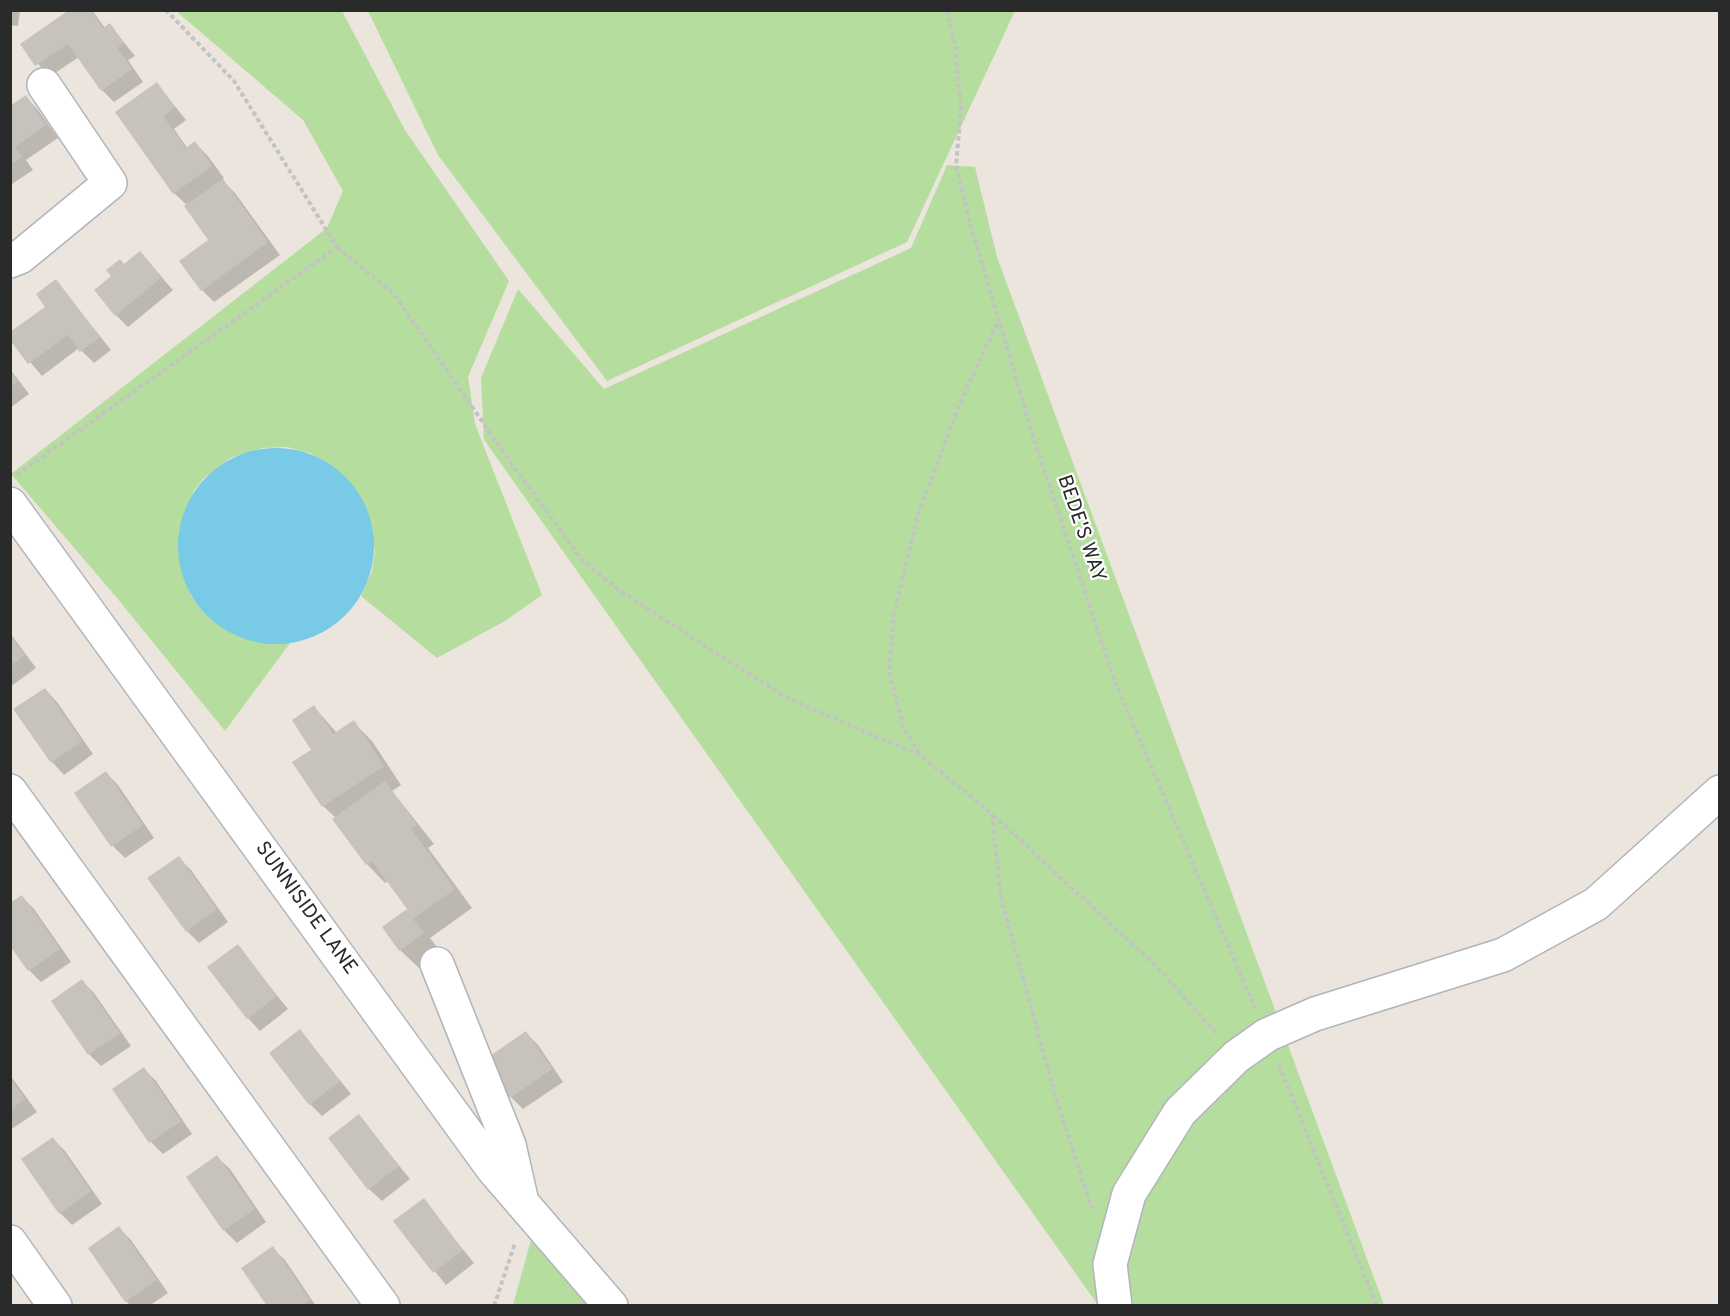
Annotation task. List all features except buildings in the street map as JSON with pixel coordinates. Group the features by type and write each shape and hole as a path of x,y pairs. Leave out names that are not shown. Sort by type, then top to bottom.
{"street":[{"path":"10,261 20,257 110,183 44,85"},
{"name":"SUNNISIDE LANE","path":"10,504 486,1160 611,1305"},
{"path":"10,791 383,1305"},
{"path":"1115,1305 1110,1264 1129,1194 1180,1112 1236,1058 1267,1035 1315,1014 1503,955 1596,904 1719,792"},
{"path":"437,964 509,1146 524,1205"},
{"path":"10,1242 55,1305"}],"path":[{"path":"166,10 234,81 337,247 394,294 511,463 584,561 623,593 787,698 920,755 992,814 1156,966 1236,1058"},
{"name":"BEDE'S WAY","path":"947,10 955,45 961,108 956,166 998,320 1033,436 1115,682 1267,1035 1377,1305"},
{"path":"10,480 337,247"},
{"path":"920,755 904,729 889,672 894,614 918,514 960,403 998,320"},
{"path":"992,814 1001,898 1056,1098 1095,1220"},
{"path":"494,1305 524,1205"}],"green space":[{"path":"176,11 342,11 405,130 509,281 468,377 475,424 542,595 505,621 437,658 361,596 372,571 375,550 313,454 287,447 263,448 230,458 204,478 193,492 190,594 202,610 226,630 252,641 290,643 225,731 117,598 11,474 327,228 343,191 303,120"},
{"path":"368,11 1015,11 907,242 607,381 438,155"},
{"path":"947,165 975,167 997,257 1384,1305 1098,1305 484,440 481,378 518,289 604,389 911,248"},
{"path":"531,1240 589,1305 513,1305"}],"water":[{"path":"266,448 286,448 314,455 331,464 346,476 358,491 367,508 374,536 374,556 367,584 358,601 346,616 331,628 314,637 286,644 266,644 238,637 221,628 206,616 194,601 185,584 178,556 178,536 185,508 194,491 206,476 221,464 238,455"}]}
